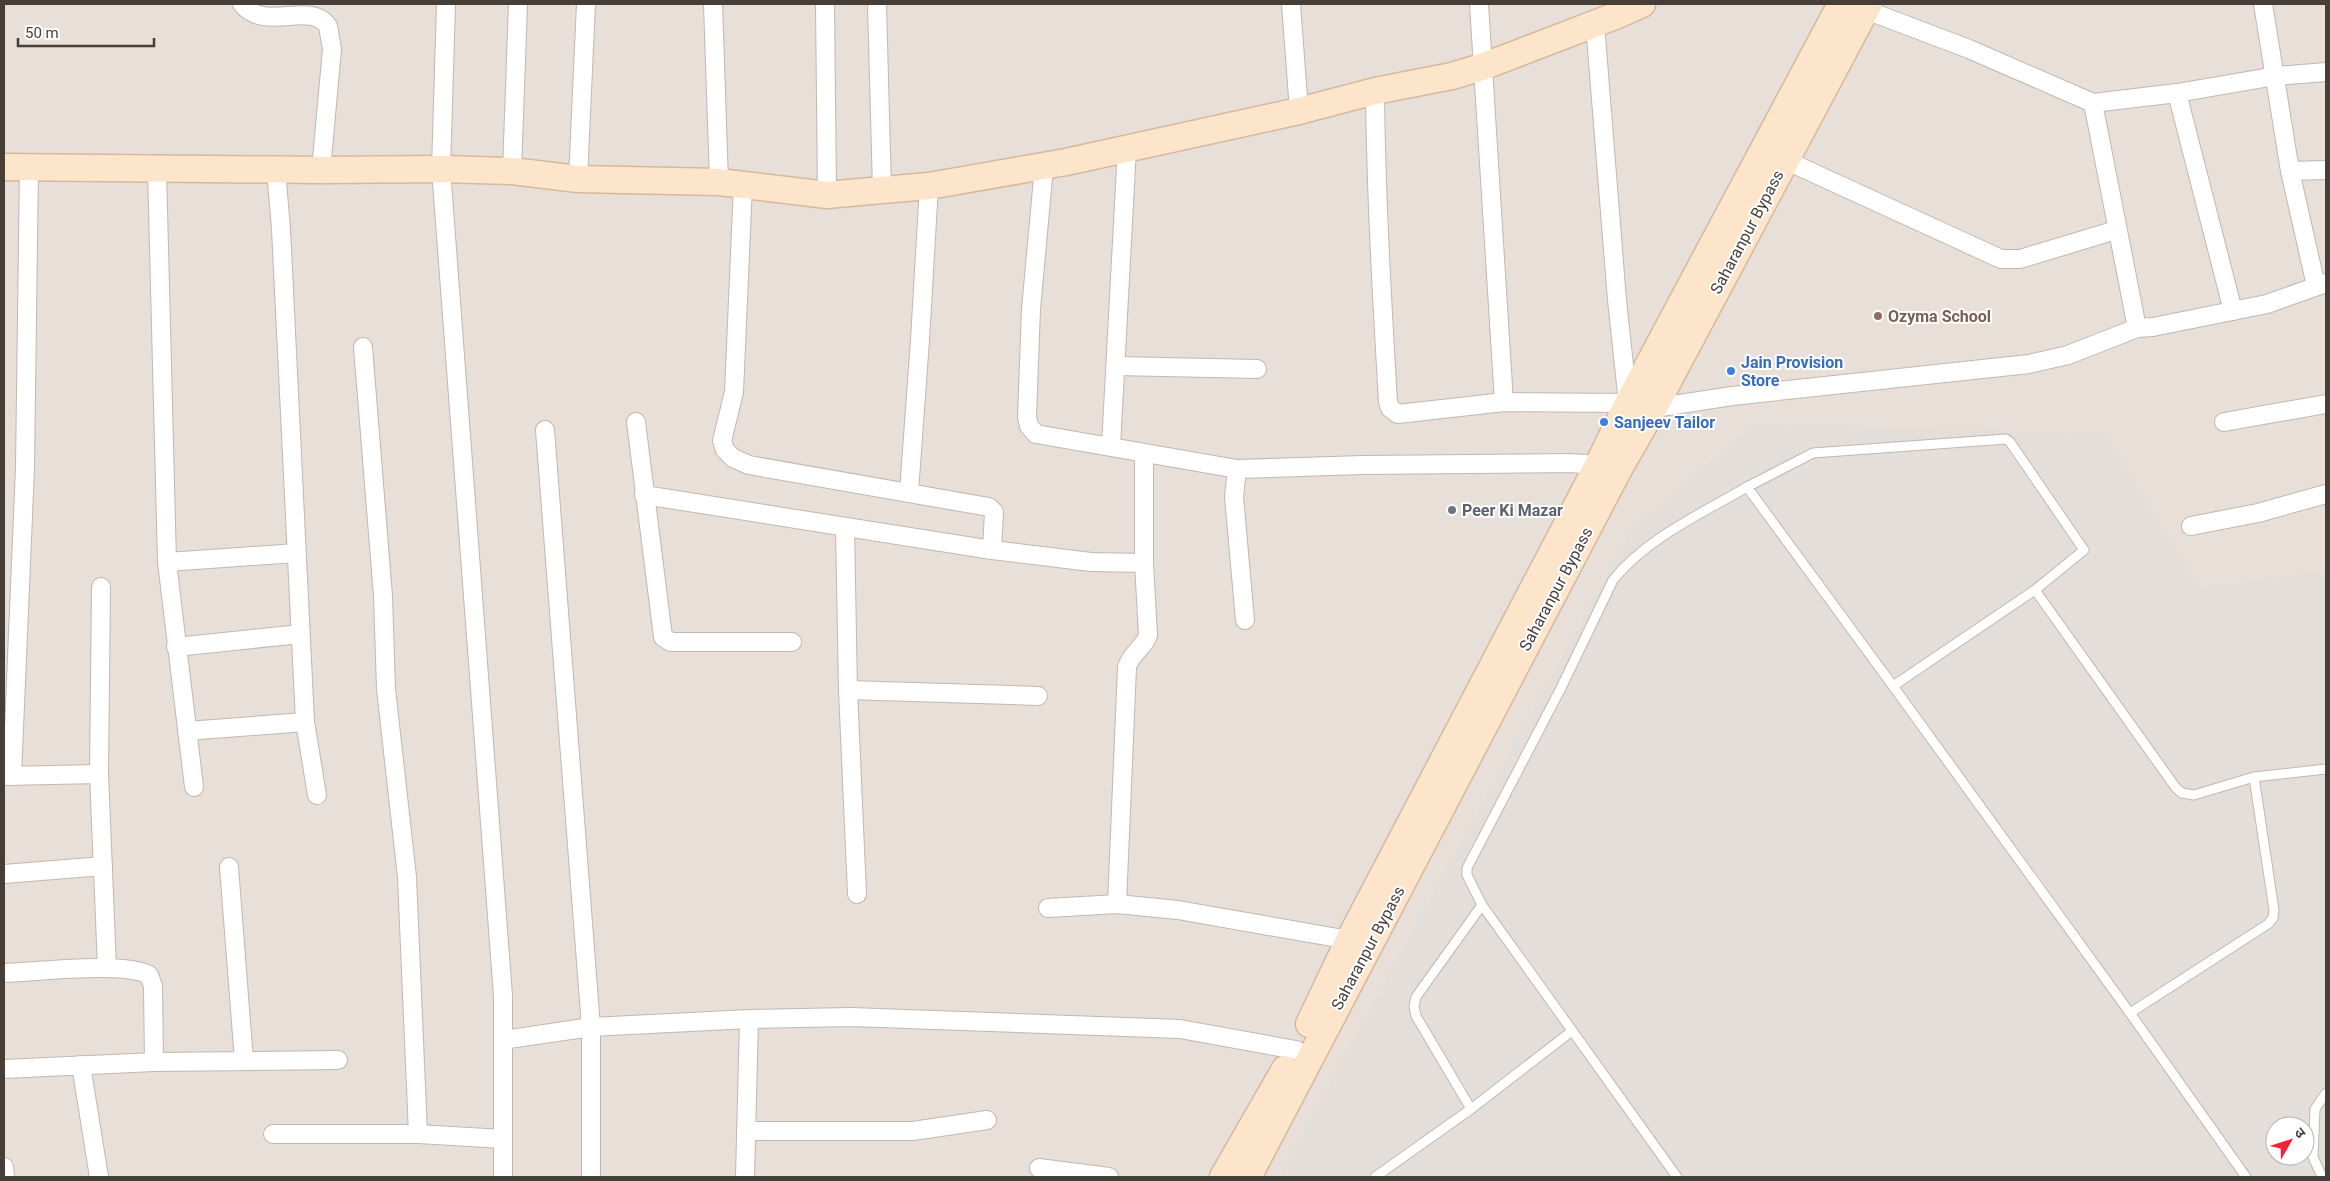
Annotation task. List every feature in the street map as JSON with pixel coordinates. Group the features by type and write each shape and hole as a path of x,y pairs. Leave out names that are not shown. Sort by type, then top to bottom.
{"main road":[{"path":"16,166 157,169 441,169 512,171 578,179 731,184 827,195 929,186 1044,167 1299,111 1375,91 1452,76 1482,67 1642,4"},
{"path":"1224,1177 1296,1050 1349,940 1598,465 1628,403 1841,4"},
{"name":"Saharanpur Bypass","path":"1248,1177 1620,467 1654,408 1868,7"}],"street":[{"path":"242,4 260,16 315,16 328,26 332,49 321,170"},
{"path":"446,4 441,169 503,996 503,1177"},
{"path":"512,171 518,4"},
{"path":"578,179 586,4"},
{"path":"713,4 731,184 734,392 722,441 725,450 733,458 749,465 992,508 994,512 992,550"},
{"path":"825,4 827,195"},
{"path":"877,4 882,190"},
{"path":"1291,4 1299,111"},
{"path":"1479,4 1504,402"},
{"path":"1654,408 1732,396 2029,364 2068,354 2137,328 2153,327 2267,304 2321,285 2290,170 2263,4"},
{"path":"1868,7 2093,103 2177,93 2276,76 2326,72"},
{"path":"1375,91 1376,179 1388,402 1390,408 1398,414 1504,402 1628,403 1616,290 1595,24"},
{"path":"2177,93 2233,311"},
{"path":"2093,103 2116,230 2137,328"},
{"path":"1111,446 1127,148"},
{"path":"1785,160 2001,259 2020,258 2116,230"},
{"path":"16,166 26,468 10,695 8,776 99,774"},
{"path":"1044,167 1031,309 1029,426 1036,434 1237,469 1372,465 1569,463 1598,465"},
{"path":"157,169 167,562 194,787"},
{"path":"276,170 281,229 304,722 316,796"},
{"path":"2290,170 2326,170"},
{"path":"909,492 929,186"},
{"path":"363,347 383,596 386,689 407,877 418,1134"},
{"path":"1116,366 1257,369"},
{"path":"2224,422 2326,404"},
{"path":"636,422 663,637 671,642 792,642"},
{"path":"544,430 591,1027 591,1177"},
{"path":"1117,904 1127,667 1132,655 1143,644 1148,635 1144,563 1144,454"},
{"path":"1237,469 1234,497 1245,620"},
{"path":"2191,526 2258,512 2326,494"},
{"path":"644,495 992,550 1091,562 1144,563"},
{"path":"845,527 848,690 858,894"},
{"path":"167,562 296,552"},
{"path":"101,587 99,774 107,968"},
{"path":"176,646 300,634"},
{"path":"848,690 1038,696"},
{"path":"187,731 304,722"},
{"path":"4,874 103,866"},
{"path":"229,867 244,1061"},
{"path":"1048,908 1117,904 1178,910 1349,940"},
{"path":"4,973 107,968 142,971 152,980 154,1062"},
{"path":"503,1040 591,1027 750,1019 851,1017 1180,1029 1296,1050"},
{"path":"746,1177 750,1019"},
{"path":"4,1069 154,1062 338,1060"},
{"path":"80,1065 99,1177"},
{"path":"746,1131 913,1131 987,1120"},
{"path":"273,1134 418,1134 503,1138"},
{"path":"4,1167 4,1177"},
{"path":"1038,1168 1109,1177"}],"lane":[{"path":"1677,1177 1482,905 1467,875 1467,868 1561,688 1613,580 1622,568 1658,540 1747,487 1813,453 2006,440 2010,442 2084,550 2035,590 1893,686"},
{"path":"1747,487 2130,1012 2246,1177"},
{"path":"2035,590 2176,788 2194,796 2254,777 2326,769"},
{"path":"2130,1012 2268,924 2273,918 2274,910 2254,777"},
{"path":"1471,1109 1421,1025 1414,1006 1416,997 1482,905"},
{"path":"1375,1177 1471,1109 1572,1031"},
{"path":"2322,1177 2313,1157 2315,1109 2326,1093"}],"shaded area":[{"path":"4,4 2326,4 2326,1177 4,1177"},
{"path":"1754,424 2106,434 2200,588 2326,570 2326,1177 1279,1177 1631,530"}],"place":[{"name":"Ozyma School","path":"1878,316"},
{"name":"Jain Provision Store","path":"1731,371"},
{"name":"Sanjeev Tailor","path":"1604,422"},
{"name":"Peer Ki Mazar","path":"1452,510"}]}
